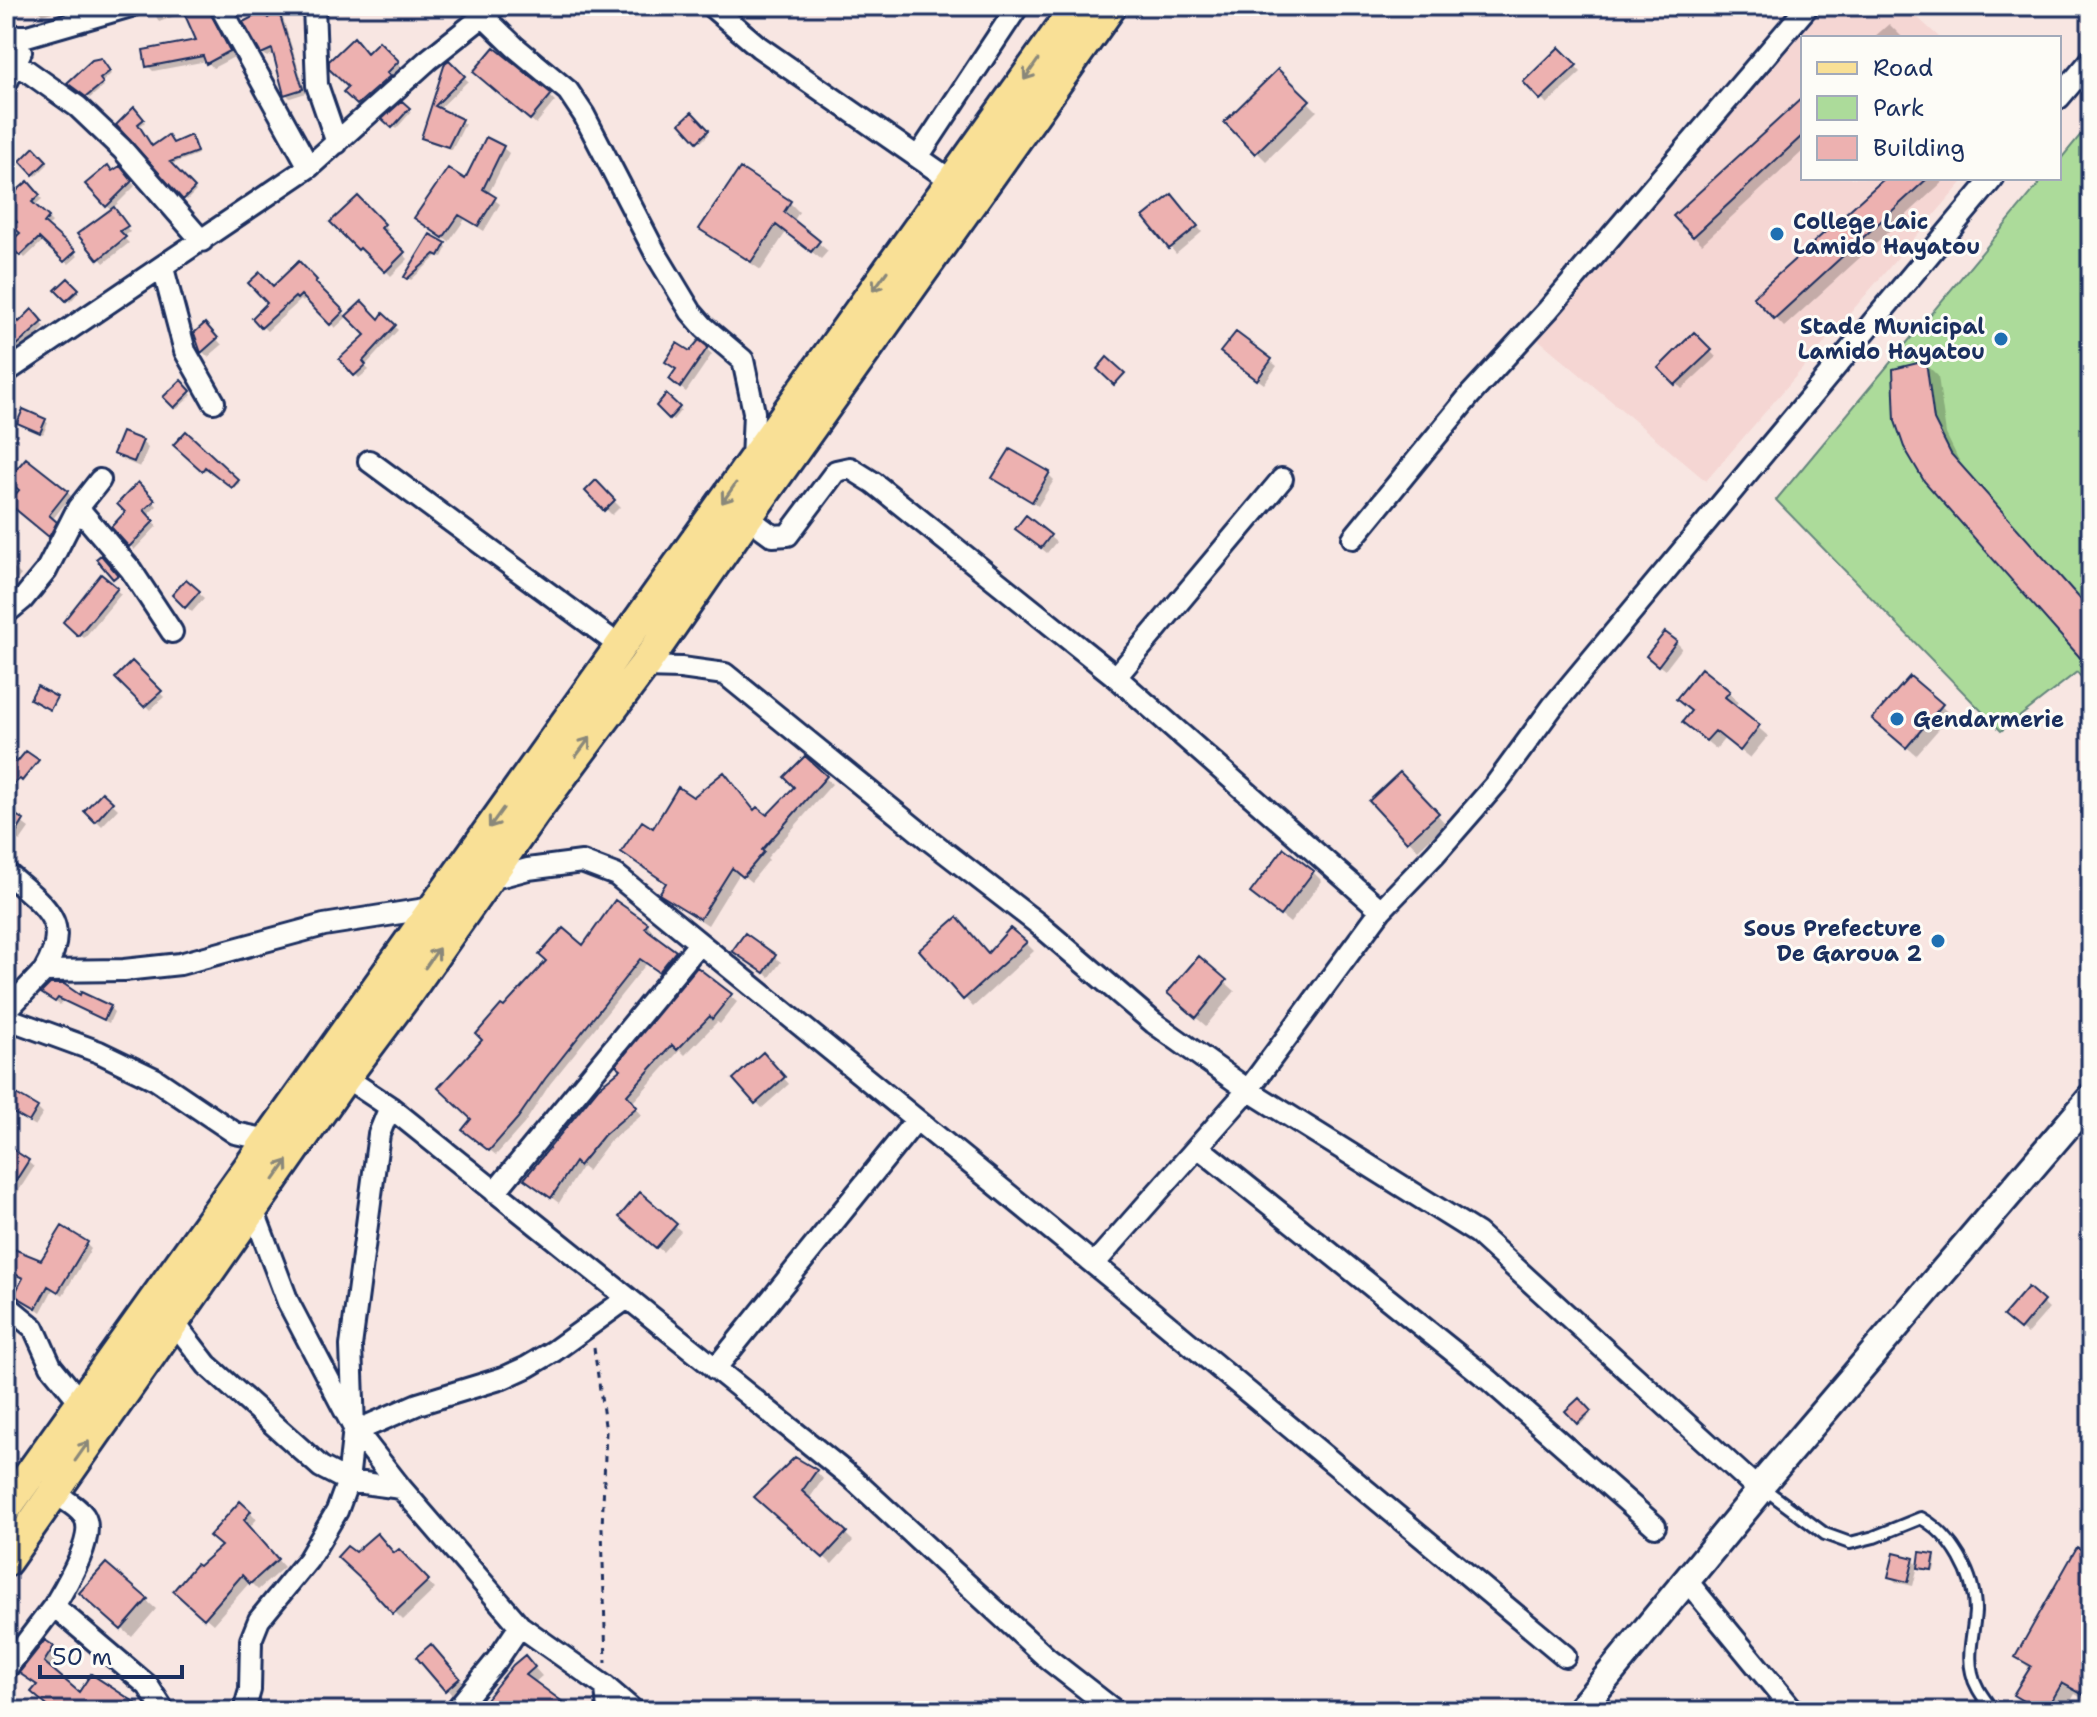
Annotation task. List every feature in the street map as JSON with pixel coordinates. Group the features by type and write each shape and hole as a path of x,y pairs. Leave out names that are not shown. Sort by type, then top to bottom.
{"main road":[{"path":"6,1508 1077,6"},
{"path":"6,1561 345,1077 643,667 1111,6"}],"street":[{"path":"6,84 16,63 16,36 131,6"},
{"path":"220,6 309,167"},
{"path":"314,6 317,85 337,143"},
{"path":"711,6 759,47 952,181"},
{"path":"918,157 1018,6"},
{"path":"1353,538 1470,395 1548,310 1808,6"},
{"path":"6,372 309,167 428,60 490,11 515,47 568,91 691,312 743,360 754,412 752,461"},
{"path":"2061,96 2091,60"},
{"path":"16,63 78,107 122,149 202,241"},
{"path":"1094,1264 1248,1090 1381,910 1496,784 1553,706 1991,180"},
{"path":"163,268 185,351 214,402"},
{"path":"369,461 620,646"},
{"path":"747,517 773,536 788,535 836,471 850,468 874,483 1116,677 1381,910"},
{"path":"1116,677 1282,479"},
{"path":"6,613 23,599 46,571 78,508 100,480"},
{"path":"78,508 131,570 172,632"},
{"path":"643,667 725,674 1037,923 1154,1023 1248,1090 1477,1233 1760,1489"},
{"path":"487,880 528,869 582,862 616,875 1094,1264 1565,1656"},
{"path":"6,872 42,906 56,927 58,939 55,952 44,971 6,1011"},
{"path":"44,971 124,970 180,964 324,925 432,908"},
{"path":"495,1192 699,944"},
{"path":"6,1018 99,1052 155,1079 235,1133 269,1140"},
{"path":"345,1077 390,1107 852,1478 1047,1658 1115,1711"},
{"path":"1579,1711 1760,1489 2091,1098"},
{"path":"244,1711 250,1690 251,1640 259,1620 308,1560 337,1511 348,1481 355,1429 351,1346 379,1134 390,1107"},
{"path":"715,1369 916,1120"},
{"path":"1198,1147 1489,1380 1655,1526"},
{"path":"253,1209 288,1302 355,1429 401,1488 520,1626 606,1687 634,1711"},
{"path":"355,1429 527,1367 626,1299"},
{"path":"6,1305 34,1328 60,1380 82,1404"},
{"path":"173,1321 207,1365 321,1467 348,1481 401,1488"},
{"path":"6,1669 54,1606 81,1553 88,1528 82,1514 53,1492"},
{"path":"1687,1581 1794,1711"},
{"path":"54,1606 148,1686 164,1711"},
{"path":"455,1711 520,1626"},
{"path":"606,1687 608,1711"}],"lane":[{"path":"1760,1489 1825,1534 1850,1543 1882,1535 1921,1518 1936,1526 1951,1542 1969,1579 1975,1607 1971,1670 1977,1688 1993,1711"}],"path":[{"path":"589,1324 606,1432 602,1528 606,1687"}],"shaded area":[{"path":"1801,6 1905,6 1938,36 1801,36 1801,180 1964,180 1706,481 1526,329"}],"green space":[{"name":"Stade Municipal Lamido Hayatou","path":"2091,122 2091,689 2077,672 2001,731 1776,500 2042,180 2061,180 2061,159"}],"building":[{"path":"181,6 207,6 230,51 206,64 203,56 146,67 143,50 196,40"},
{"path":"278,9 303,89 284,95 272,49 261,54 243,22 264,11 268,18"},
{"path":"354,37 367,53 379,41 399,61 387,73 390,76 357,105 343,92 348,87 329,69 329,61"},
{"path":"494,47 552,94 530,120 473,72"},
{"path":"1559,47 1577,65 1540,100 1523,82"},
{"path":"101,58 110,71 100,79 103,83 86,97 67,83 92,60"},
{"path":"449,60 465,76 435,106 462,119 448,147 421,138 445,63"},
{"path":"1278,69 1310,100 1255,154 1224,122"},
{"path":"1801,99 1801,137 1693,237 1673,216"},
{"path":"402,101 410,108 392,128 382,119"},
{"path":"134,107 144,119 138,124 152,146 168,135 173,143 191,135 197,152 170,162 195,188 183,200 116,125"},
{"path":"692,112 709,130 697,142 680,123"},
{"path":"486,137 504,146 483,189 496,197 478,226 459,215 443,238 414,218 448,168 465,179"},
{"path":"34,147 47,161 33,175 20,161"},
{"path":"108,165 112,171 120,166 132,181 106,207 85,184"},
{"path":"740,168 791,201 784,212 820,241 811,252 776,225 751,262 699,229"},
{"path":"1883,180 1926,180 1774,319 1753,297"},
{"path":"28,181 40,195 32,202 49,217 44,223 76,251 64,262 39,238 20,256 8,244 20,233 12,226 17,222 6,209 6,200"},
{"path":"1172,194 1198,226 1169,249 1143,217"},
{"path":"358,196 385,224 381,228 405,252 385,272 330,222"},
{"path":"114,207 128,226 120,231 126,237 98,260 77,234"},
{"path":"430,234 446,243 439,256 435,254 407,279 404,277"},
{"path":"299,261 344,311 330,325 301,295 261,328 252,318 267,303 248,283 260,272 273,286"},
{"path":"68,278 79,289 66,301 55,290"},
{"path":"362,301 379,319 383,313 396,325 363,361 366,365 354,376 339,359 365,335 346,316"},
{"path":"6,309 19,322 32,309 43,322 6,355"},
{"path":"205,323 218,338 201,353 194,333"},
{"path":"1236,332 1272,359 1257,380 1220,352"},
{"path":"1694,332 1712,350 1675,385 1658,368"},
{"path":"699,340 708,347 680,388 669,379 676,369 665,362 677,343 690,351"},
{"path":"1107,357 1125,373 1114,385 1097,369"},
{"path":"1926,361 1934,420 1951,454 2091,611 2091,670 1924,481 1904,447 1895,421 1893,369"},
{"path":"181,380 191,391 174,408 163,397"},
{"path":"666,394 680,407 669,419 656,406"},
{"path":"23,409 46,419 40,433 17,423"},
{"path":"186,431 239,480 232,488 205,467 202,471 173,445"},
{"path":"122,432 143,440 134,462 113,454"},
{"path":"1010,449 1050,472 1032,502 992,478"},
{"path":"26,458 68,491 49,515 57,522 49,537 8,503 19,490 7,480"},
{"path":"596,480 615,500 604,511 585,491"},
{"path":"138,482 155,500 144,510 154,521 129,547 111,527 125,512 117,504"},
{"path":"1026,515 1051,535 1041,548 1015,529"},
{"path":"101,555 118,575 113,579 96,559"},
{"path":"101,574 118,588 78,636 63,622"},
{"path":"186,579 200,591 185,608 172,595"},
{"path":"1665,632 1677,641 1658,666 1646,656"},
{"path":"132,661 162,691 144,707 115,678"},
{"path":"1701,668 1730,691 1725,697 1760,725 1740,751 1715,731 1706,741 1682,722 1691,711 1676,699"},
{"path":"1910,676 1943,704 1906,748 1872,719"},
{"path":"37,686 57,697 50,710 30,699"},
{"path":"26,751 39,760 22,781 20,779 6,789 6,753 17,762"},
{"path":"805,756 827,776 762,850 764,852 743,877 732,868 700,919 659,894 666,883 621,852 642,821 653,828 678,787 693,797 724,772 754,810 757,807 767,815 794,787 784,777"},
{"path":"1400,772 1439,813 1407,842 1369,801"},
{"path":"102,792 113,802 95,822 84,811"},
{"path":"6,809 24,820 6,850"},
{"path":"1284,848 1314,871 1280,916 1250,893"},
{"path":"615,900 648,923 645,928 676,951 659,972 640,959 489,1151 462,1130 471,1119 438,1088 482,1040 476,1034 546,961 539,955 563,928 583,945"},
{"path":"957,917 988,953 1010,928 1027,942 963,1000 919,950"},
{"path":"745,933 776,955 764,973 732,951"},
{"path":"1199,956 1227,980 1196,1018 1167,993"},
{"path":"697,967 732,994 712,1019 710,1016 677,1050 672,1045 627,1095 637,1107 604,1135 579,1166 575,1162 551,1198 524,1179 598,1088 621,1069 616,1065"},
{"path":"50,984 64,984 80,995 81,992 111,1006 104,1020 58,998 55,1002 41,993"},
{"path":"763,1052 785,1077 755,1104 733,1079"},
{"path":"6,1088 38,1107 29,1122 6,1109"},
{"path":"6,1145 29,1160 6,1196"},
{"path":"640,1192 677,1224 656,1248 619,1217"},
{"path":"62,1226 88,1242 58,1292 48,1286 36,1308 14,1295 23,1278 6,1270 6,1265 14,1249 41,1260"},
{"path":"2028,1287 2044,1301 2020,1330 2003,1316"},
{"path":"1579,1398 1591,1411 1577,1424 1565,1411"},
{"path":"795,1457 817,1470 802,1491 847,1532 823,1558 754,1497"},
{"path":"240,1501 251,1511 244,1520 278,1559 250,1584 242,1575 204,1619 173,1591 196,1564 199,1566 221,1546 209,1536"},
{"path":"377,1533 394,1553 399,1549 429,1580 393,1614 337,1557 347,1546 355,1552"},
{"path":"2077,1547 2091,1555 2091,1699 2062,1683 2046,1711 2040,1711 2013,1695 2031,1666 2015,1657"},
{"path":"1920,1552 1935,1554 1932,1570 1918,1568"},
{"path":"1894,1553 1914,1558 1908,1582 1888,1577"},
{"path":"106,1563 148,1599 121,1630 79,1593"},
{"path":"45,1640 54,1646 44,1662 79,1692 91,1674 148,1711 53,1711 31,1692 37,1685 19,1673"},
{"path":"431,1644 460,1678 445,1691 416,1657"},
{"path":"525,1655 535,1667 526,1675 575,1711 500,1711 486,1699"}],"place":[{"name":"College Laic Lamido Hayatou","path":"1777,234"},
{"name":"Stade Municipal Lamido Hayatou","path":"2001,339"},
{"name":"Gendarmerie","path":"1897,719"},
{"name":"Sous Prefecture De Garoua 2","path":"1938,941"}]}
